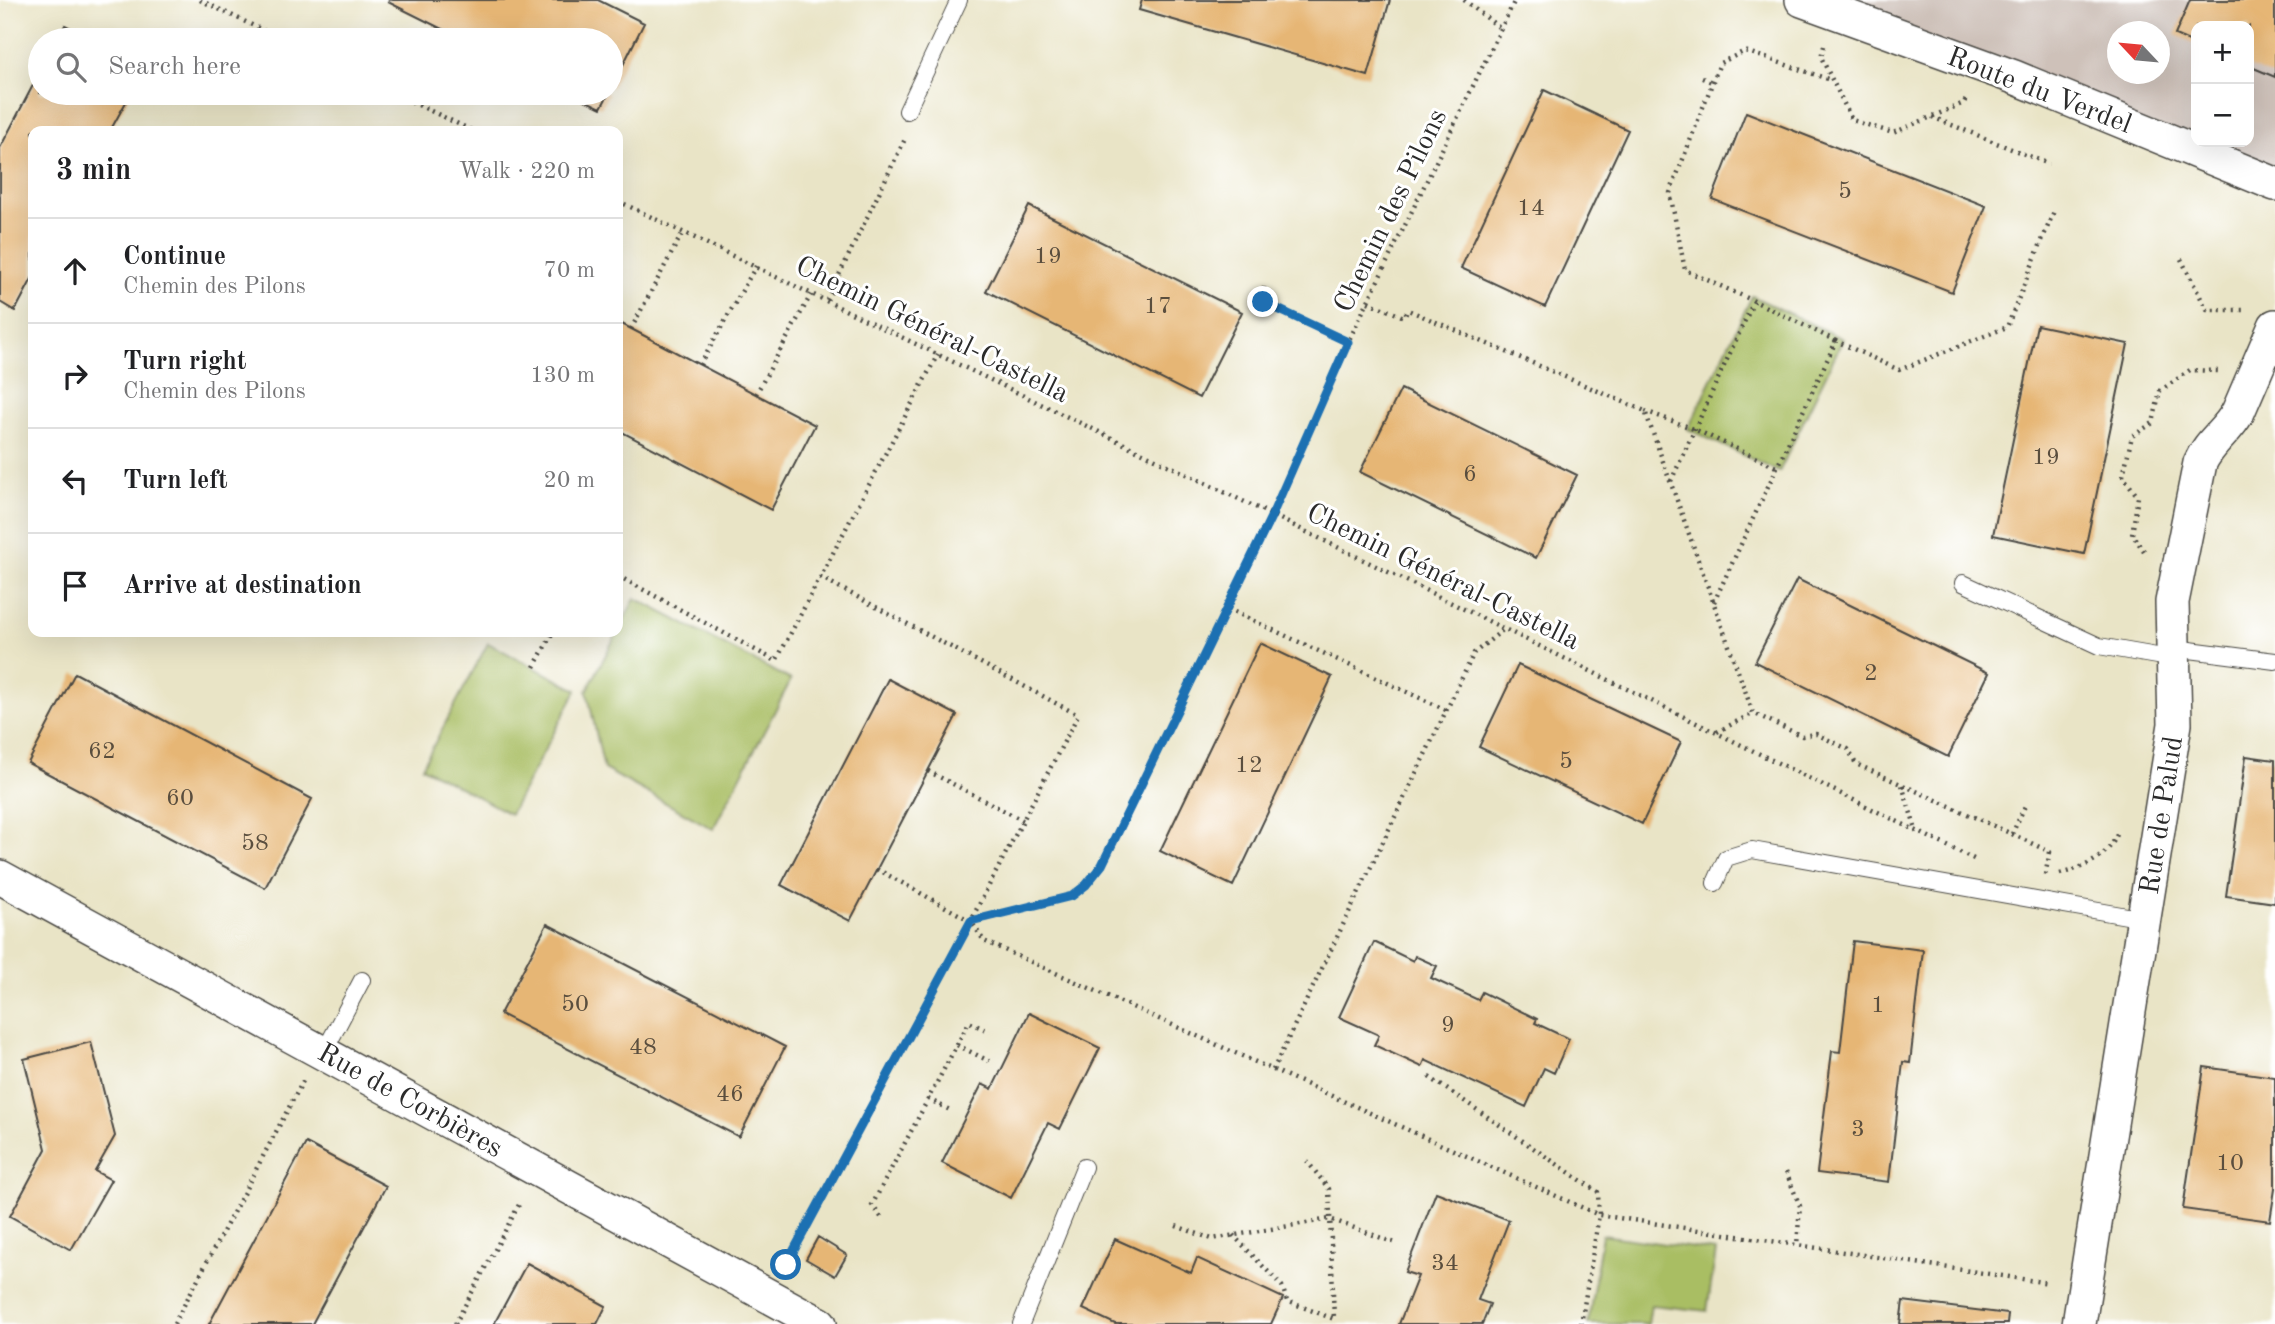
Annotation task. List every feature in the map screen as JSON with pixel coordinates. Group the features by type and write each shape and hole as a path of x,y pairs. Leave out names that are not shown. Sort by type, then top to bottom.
{"street":[{"name":"Route du Verdel","path":"1802,0 2014,77 2275,184"},
{"name":"Rue de Palud","path":"2079,1324 2175,724 2172,602 2200,463 2206,449 2231,425 2255,373 2261,318"},
{"name":"Rue de Corbières","path":"0,877 820,1324"}],"lane":[{"path":"907,111 959,0"},
{"path":"1963,583 2099,646 2275,662"},
{"path":"1715,883 1726,858 1752,850 2144,919"},
{"path":"324,1052 362,980"},
{"path":"1021,1324 1084,1167"}],"path":[{"path":"200,0 259,28"},
{"path":"1464,0 1502,29"},
{"name":"Chemin des Pilons","path":"971,921 1072,896 1086,885 1102,865 1228,609 1348,342 1515,0"},
{"path":"1825,42 1821,57 1852,120 1893,134 1964,103 1968,93"},
{"path":"1831,80 1745,51 1720,63 1670,194 1685,270 1899,370 2007,327 2054,211"},
{"path":"1702,78 1712,82"},
{"path":"418,105 462,126"},
{"path":"1931,117 2049,164"},
{"path":"827,300 911,128"},
{"name":"Chemin Général-Castella","path":"623,203 1272,515 1981,863 2014,895"},
{"path":"631,329 683,232"},
{"path":"2180,259 2207,310 2261,318"},
{"path":"700,365 756,266"},
{"path":"1264,288 1263,302 1348,342"},
{"path":"756,394 812,293"},
{"path":"1670,481 1754,301"},
{"path":"1368,302 1404,317 1408,310 1645,411 1694,429 1776,467"},
{"path":"1714,603 1836,341"},
{"path":"623,579 775,661 938,354"},
{"path":"2178,575 2152,562 2132,534 2138,497 2123,476 2132,436 2152,423 2160,391 2190,370 2255,373"},
{"path":"1645,411 1754,713 1802,736 1816,734 1848,748 1856,764 2050,852 2040,900"},
{"path":"786,1265 1079,715 820,577"},
{"path":"1228,609 1446,710"},
{"path":"1273,1070 1474,653 1504,629"},
{"path":"534,667 550,637"},
{"path":"1716,733 1754,713"},
{"path":"928,771 1024,821"},
{"path":"1901,784 1916,831"},
{"path":"2012,834 2025,806"},
{"path":"2045,875 2083,868 2102,856 2115,842 2120,827"},
{"path":"877,869 971,921 984,941 1599,1214 2056,1284"},
{"path":"881,1217 872,1205 969,1022 986,1030"},
{"path":"957,1045 989,1061"},
{"path":"1429,1077 1598,1192 1599,1214 1581,1324"},
{"path":"174,1324 303,1081"},
{"path":"928,1099 952,1111"},
{"path":"1233,1236 1282,1286 1287,1301 1334,1320 1329,1189 1307,1161"},
{"path":"1786,1172 1800,1206 1797,1245"},
{"path":"455,1324 522,1199"},
{"path":"1176,1226 1212,1239 1330,1219 1398,1244"}],"shaded area":[{"path":"1802,0 2275,0 2275,184"}],"green space":[{"path":"1752,296 1843,339 1779,472 1688,429"},
{"path":"635,598 791,680 713,829 604,769 587,691 615,637 623,637 623,621"},
{"path":"488,643 577,690 510,814 422,767"},
{"path":"1602,1235 1716,1251 1707,1311 1651,1305 1648,1324 1588,1324"}],"building":[{"path":"598,0 644,23 623,65 623,28 440,28 388,2"},
{"path":"1142,0 1390,0 1368,76 1139,10"},
{"path":"2190,0 2275,0 2275,77 2254,68 2254,21 2191,21 2191,42 2175,35"},
{"path":"1544,90 1628,130 1545,307 1461,268"},
{"path":"28,95 28,105 124,105 113,126 28,126 28,286 15,311 0,302 0,148"},
{"path":"1746,112 1986,206 1952,292 1712,199"},
{"path":"1029,206 1242,312 1199,398 986,291"},
{"path":"623,325 815,425 771,510 623,433"},
{"path":"2037,325 2128,344 2084,554 1993,535"},
{"path":"1401,389 1577,475 1536,558 1360,472"},
{"path":"1797,579 1989,673 1948,757 1755,662"},
{"path":"1260,643 1332,677 1233,886 1160,851"},
{"path":"1518,665 1681,742 1642,824 1479,747"},
{"path":"75,673 312,799 265,888 28,763"},
{"path":"888,679 957,715 850,921 781,885"},
{"path":"2246,756 2275,760 2275,903 2226,896"},
{"path":"547,924 785,1047 739,1137 500,1014"},
{"path":"1853,941 1923,950 1910,1063 1903,1062 1889,1182 1817,1173 1832,1051 1840,1052"},
{"path":"1374,942 1413,961 1415,956 1437,966 1431,978 1478,1000 1482,992 1537,1019 1535,1023 1569,1039 1554,1073 1544,1068 1526,1107 1425,1060 1422,1067 1374,1045 1379,1035 1339,1017"},
{"path":"1029,1013 1100,1048 1060,1129 1048,1123 1011,1198 942,1163 982,1084 992,1089"},
{"path":"91,1042 115,1136 95,1171 111,1180 71,1250 10,1216 46,1149 24,1059"},
{"path":"2204,1067 2275,1077 2275,1189 2270,1221 2183,1209"},
{"path":"306,1143 386,1186 312,1324 209,1324"},
{"path":"1436,1192 1509,1220 1478,1300 1490,1304 1482,1324 1399,1324 1418,1276 1405,1272"},
{"path":"818,1237 847,1255 835,1276 806,1259"},
{"path":"1115,1239 1191,1273 1197,1258 1283,1298 1271,1324 1115,1324 1083,1309"},
{"path":"527,1263 606,1306 597,1324 494,1324"},
{"path":"1903,1301 2008,1314 2007,1324 1900,1324"}],"route":[{"path":"786,1265 971,921 1072,896 1086,885 1102,865 1228,609 1348,342 1263,302"}]}
